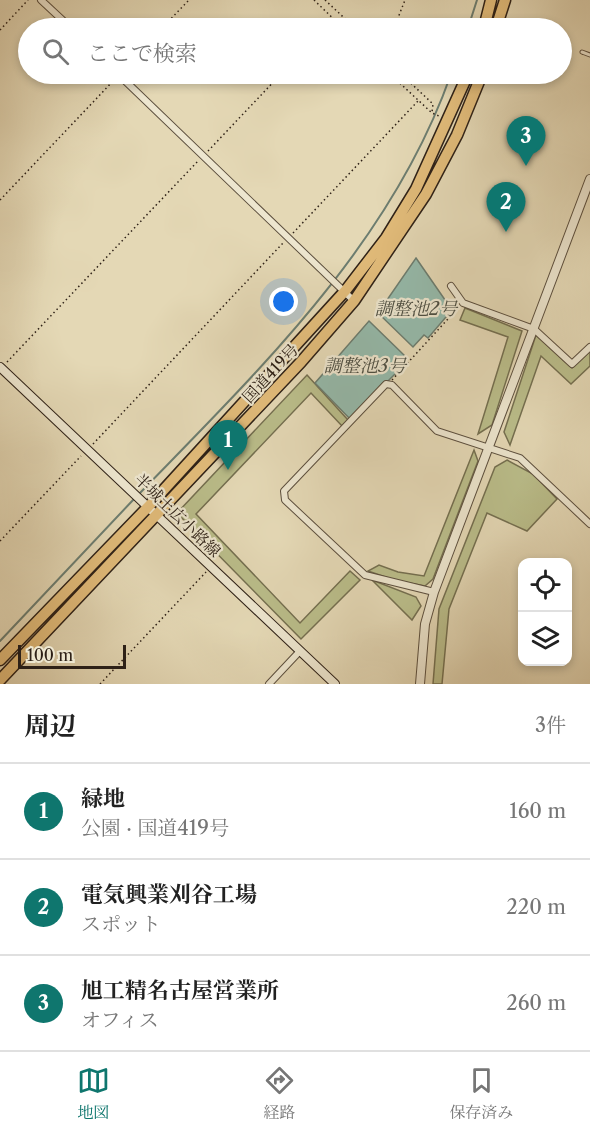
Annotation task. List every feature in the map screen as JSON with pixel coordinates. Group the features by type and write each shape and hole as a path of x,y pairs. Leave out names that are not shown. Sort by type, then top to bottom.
{"highway":[{"path":"486,18 491,0"},
{"path":"499,18 505,0"},
{"name":"国道419号","path":"0,680 149,507 346,290 386,238 416,189 463,84"},
{"name":"国道419号","path":"0,660 149,507 302,362 354,301 426,194 457,135 478,84"}],"main road":[{"name":"半城土広小路線","path":"0,368 335,684"}],"street":[{"path":"41,0 60,18"},
{"path":"128,84 346,290 354,301"},
{"path":"420,684 425,624 434,592 590,179"},
{"path":"451,286 463,303 534,329 572,364 590,347"},
{"path":"434,592 365,575 285,500 284,491 386,384 390,384 437,431 520,458 590,524"},
{"path":"269,684 300,651"}],"lane":[{"path":"582,52 590,55"}],"path":[{"path":"0,30 28,0"},
{"path":"172,18 189,0"},
{"path":"314,0 332,18"},
{"path":"325,0 344,18"},
{"path":"398,18 405,0"},
{"path":"0,200 109,84"},
{"path":"0,368 271,84"},
{"path":"400,84 432,113 441,117"},
{"path":"412,84 433,104 432,113"},
{"path":"0,541 418,101"},
{"path":"390,384 397,372 463,303"},
{"path":"100,684 211,567"}],"green space":[{"path":"465,308 522,331 492,425 478,434 508,337 460,320"},
{"path":"536,335 572,368 590,351 590,366 571,384 541,356 510,445 504,432"},
{"path":"307,375 348,420 342,426 311,393 196,514 300,623 350,571 360,580 301,639 177,513"},
{"path":"474,450 478,461 433,579 425,586 394,580 368,571 379,565 398,572 424,576"},
{"path":"507,460 533,474 557,499 527,531 487,513 449,609 442,684 433,684 439,609 495,467"},
{"path":"372,580 416,597 421,606 412,620"}],"water":[{"name":"調整池2号","path":"416,258 452,310 428,338 424,335 413,347 378,313"},
{"name":"調整池3号","path":"369,321 405,356 394,369 397,372 350,419 315,383"}],"waterway":[{"path":"471,18 477,0"},
{"path":"138,495 275,351 318,301 358,248 394,193 426,135 447,84"},
{"path":"0,641 134,499"}],"place":[{"name":"旭工精名古屋営業所","path":"526,166"},
{"name":"電気興業刈谷工場","path":"506,232"},
{"name":"緑地","path":"228,470"}]}
